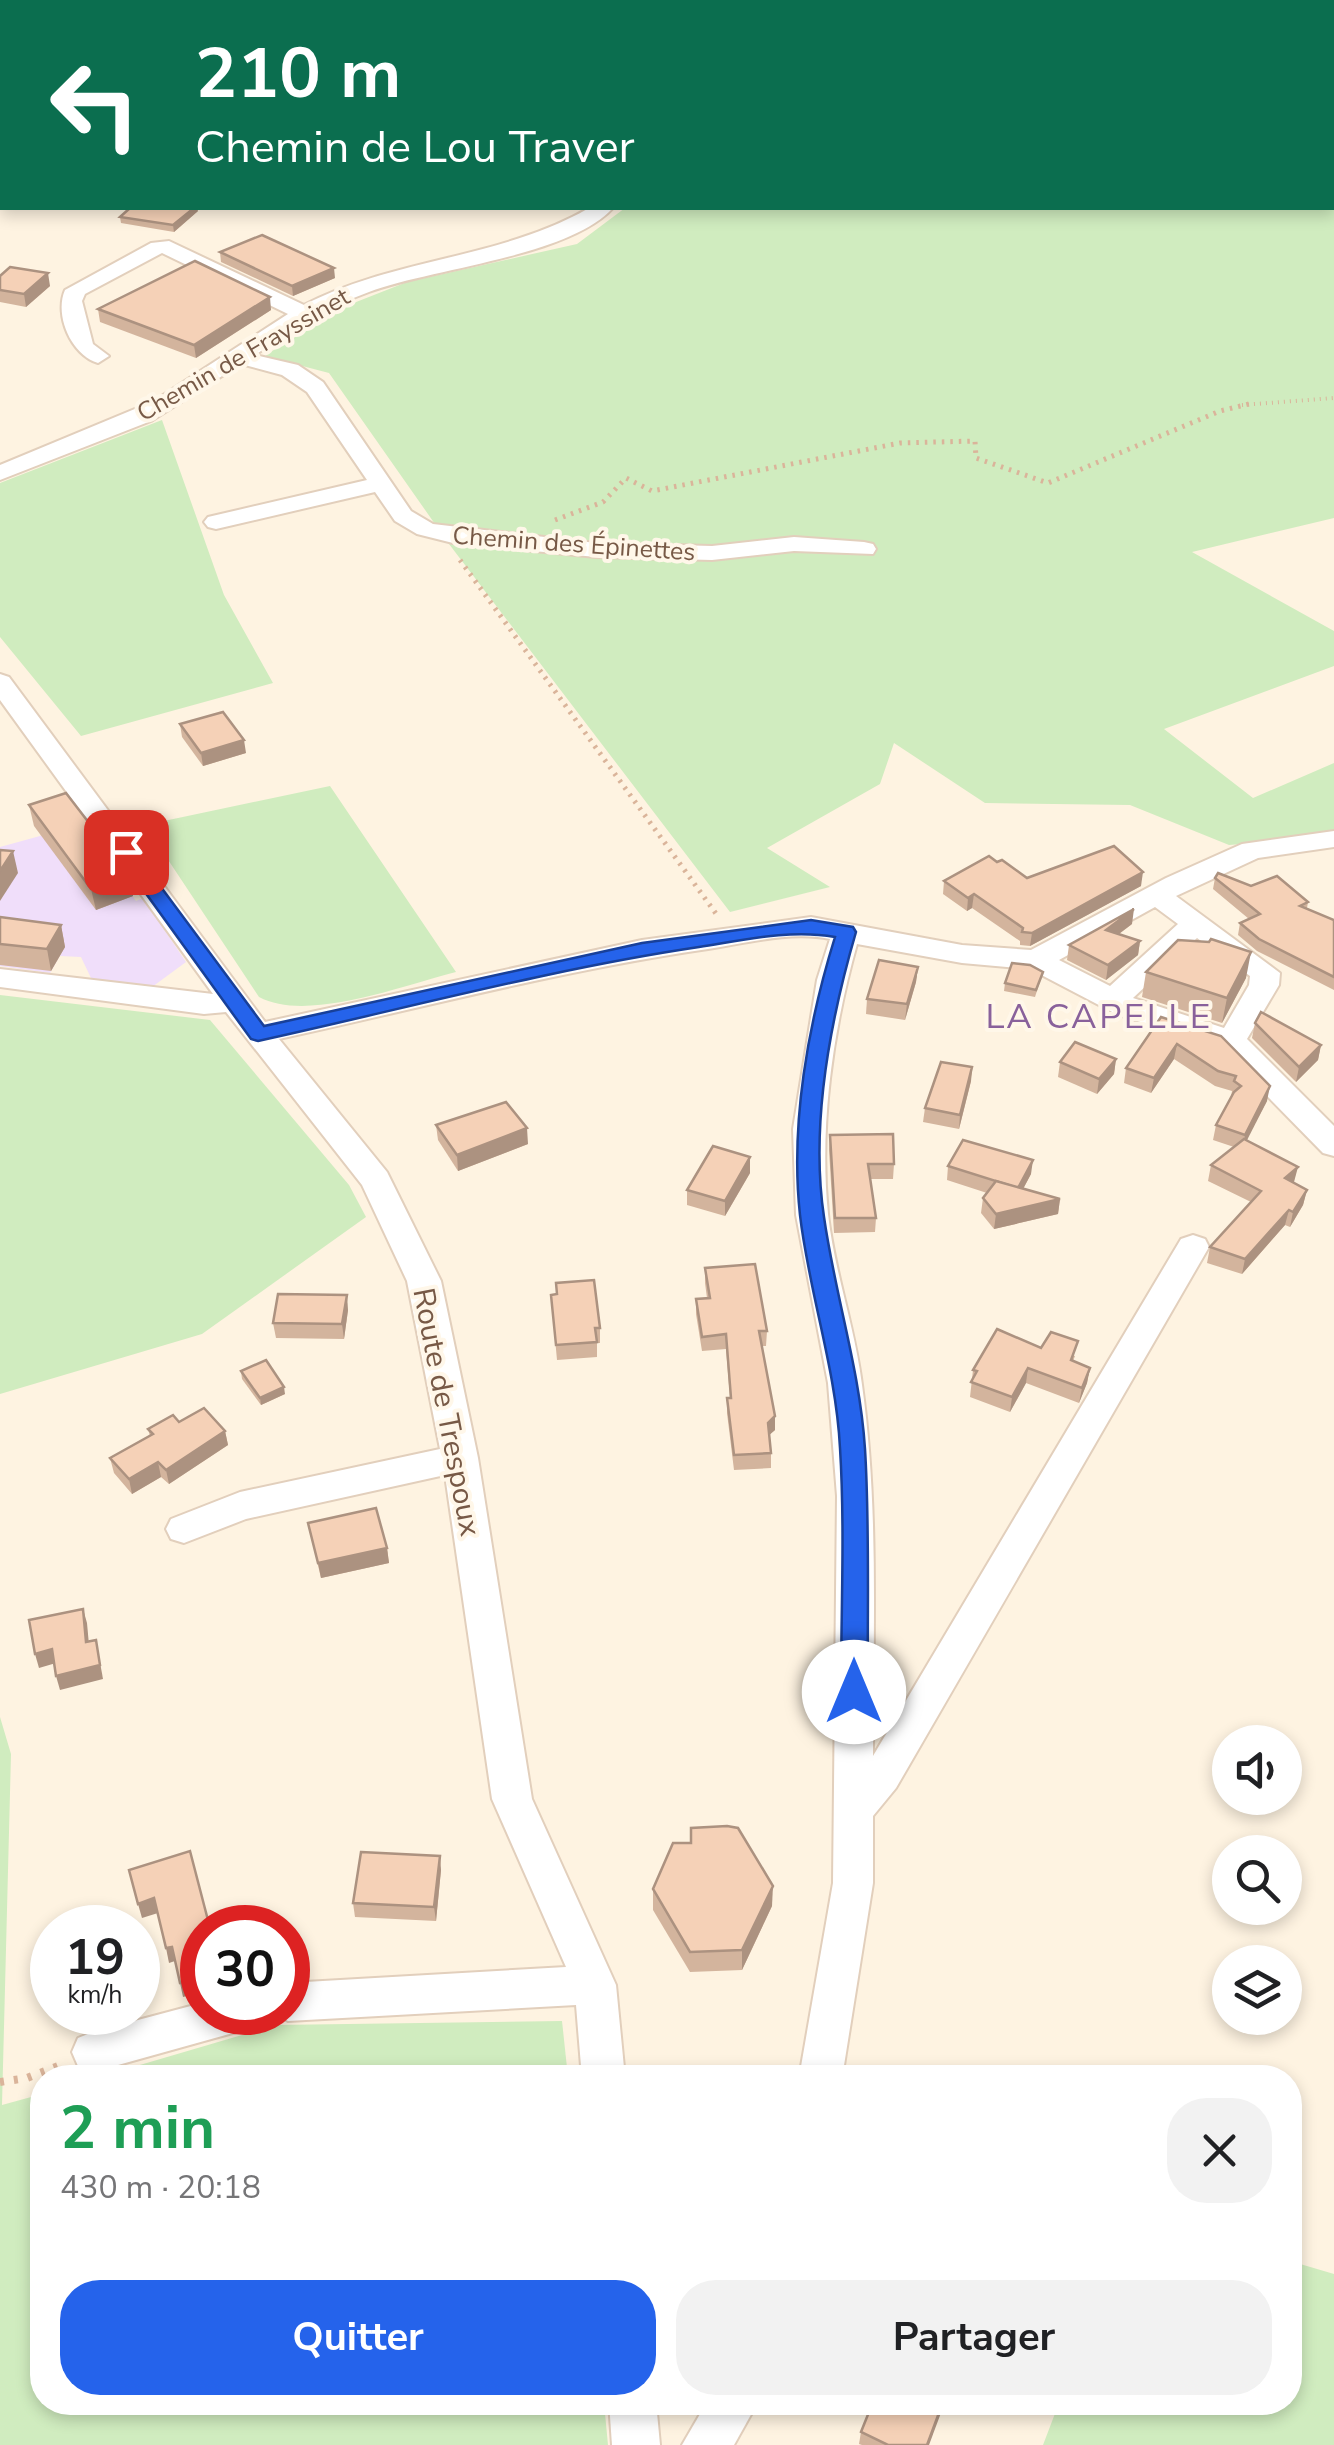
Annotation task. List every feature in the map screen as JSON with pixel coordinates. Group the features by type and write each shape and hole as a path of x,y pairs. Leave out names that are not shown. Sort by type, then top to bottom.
{"street":[{"path":"1064,0 1127,0"},
{"name":"Chemin de Frayssinet","path":"0,473 160,407 242,358 305,314 368,285 560,231 599,210"},
{"path":"98,356 83,347 71,301 76,290 158,246 169,247 305,314"},
{"name":"Chemin des Épinettes","path":"242,358 290,370 315,387 402,516 425,529 496,542 652,554 712,553 794,544 864,549"},
{"path":"216,522 382,484"},
{"name":"Route de Trespoux","path":"0,682 258,1034 376,1180 424,1281 460,1458 512,1798 596,1985 603,2065"},
{"path":"1036,960 1156,895 1252,850 1334,839"},
{"path":"1156,895 1264,973 1264,985 1217,1040"},
{"path":"1113,1000 1164,949 1196,924"},
{"path":"258,1034 642,949 811,926 962,954 1036,960 1113,1000 1217,1040 1334,1145"},
{"path":"822,2065 853,1883 853,1448 845,1383 812,1215 808,1129 832,980 846,932"},
{"path":"0,978 204,1004 234,1002"},
{"path":"854,1810 882,1776 1193,1247"},
{"path":"184,1529 240,1506 460,1458"},
{"path":"310,2001 596,1985"},
{"path":"93,2052 180,2028"},
{"path":"633,2415 636,2445"},
{"path":"706,2445 726,2415"}],"path":[{"path":"720,918 456,554 603,502 626,478 652,491 900,443 975,441 976,458 1048,483 1220,411 1250,403 1334,398"},
{"path":"60,2065 93,2052"},
{"path":"0,2082 30,2077"}],"shaded area":[{"path":"70,814 136,901 143,898 186,962 152,987 91,978 81,957 60,956 50,973 0,966 0,847 40,836"}],"green space":[{"path":"622,210 1334,210 1334,518 1192,552 1334,631 1334,666 1164,729 1253,798 1334,763 1334,837 1229,845 1130,805 985,803 894,743 880,784 767,848 830,887 730,912 449,544 329,373 264,356 346,306 407,282 577,244"},
{"path":"162,420 224,595 273,683 81,736 0,637 0,483"},
{"path":"330,786 456,972 329,1004 279,1004 259,997 145,825"},
{"path":"0,995 210,1020 349,1185 366,1217 202,1334 0,1394"},
{"path":"0,1717 11,1754 2,2105 30,2097 30,2415 605,2415 608,2445 0,2445"},
{"path":"562,2021 567,2065 140,2065 242,2035 310,2035 310,2025"},
{"path":"1302,2265 1334,2274 1334,2445 1043,2445 1054,2415 1302,2415"}],"building":[{"path":"128,210 192,210 173,225 120,217"},
{"path":"262,235 334,268 292,286 220,252"},
{"path":"195,261 270,297 194,345 98,309"},
{"path":"10,267 48,273 24,294 0,290 0,276"},
{"path":"223,712 244,740 201,753 180,724"},
{"path":"66,793 129,875 91,889 29,805"},
{"path":"1114,846 1143,872 1032,933 1022,932 1023,928 974,894 968,898 944,881 989,856 997,862 1002,860 1027,878"},
{"path":"0,850 13,851 0,871"},
{"path":"1218,873 1251,886 1277,876 1308,902 1300,906 1334,920 1334,977 1259,939 1240,923 1260,914 1215,878"},
{"path":"1134,909 1106,930 1140,941 1108,965 1069,945"},
{"path":"0,917 61,925 47,949 0,944"},
{"path":"1211,939 1251,952 1227,998 1146,972 1178,940"},
{"path":"879,960 918,967 907,1004 867,999"},
{"path":"1012,963 1030,965 1043,972 1036,990 1005,983"},
{"path":"1261,1012 1321,1045 1299,1067 1255,1023"},
{"path":"1161,1017 1221,1036 1270,1086 1245,1135 1216,1125 1241,1086 1234,1081 1236,1076 1218,1071 1177,1044 1154,1078 1126,1068"},
{"path":"1075,1042 1116,1059 1099,1079 1060,1062"},
{"path":"941,1062 972,1067 960,1115 925,1108"},
{"path":"506,1102 527,1128 457,1155 436,1125"},
{"path":"893,1134 894,1164 868,1164 876,1218 835,1218 830,1135"},
{"path":"1244,1139 1298,1167 1285,1178 1307,1190 1293,1212 1289,1210 1245,1259 1210,1247 1261,1191 1211,1165"},
{"path":"963,1140 1033,1160 1018,1188 948,1166"},
{"path":"713,1146 750,1157 725,1201 687,1190"},
{"path":"996,1181 1060,1199 996,1214 983,1198"},
{"path":"755,1264 767,1331 759,1331 775,1416 768,1423 771,1453 734,1455 727,1398 731,1398 726,1334 702,1337 696,1299 710,1298 705,1268"},
{"path":"594,1280 600,1328 595,1328 597,1342 556,1345 551,1295 557,1294 556,1283"},
{"path":"278,1294 347,1295 342,1324 273,1323"},
{"path":"997,1329 1041,1348 1051,1332 1078,1341 1071,1360 1090,1368 1082,1388 1028,1368 1012,1397 971,1382 977,1371 973,1370"},
{"path":"266,1360 284,1387 260,1398 241,1371"},
{"path":"204,1408 225,1431 166,1470 158,1462 129,1479 110,1458 153,1434 148,1429 173,1415 179,1422"},
{"path":"376,1508 387,1548 318,1563 308,1523"},
{"path":"83,1609 86,1642 96,1640 100,1665 56,1676 52,1649 35,1654 29,1620"},
{"path":"691,1828 738,1828 773,1886 742,1950 690,1952 653,1889 673,1843 691,1843"},
{"path":"190,1851 204,1905 180,1905 180,1983 172,1947 166,1948 160,1905 156,1905 154,1898 138,1904 129,1870"},
{"path":"361,1852 440,1856 434,1907 353,1903"},
{"path":"868,2415 938,2415 927,2445 888,2445 861,2432"}],"district":[{"name":"LA CAPELLE","path":"1099,1016"}],"route":[{"path":"126,852 258,1034 408,1004 642,949 811,926 846,932 832,980 808,1129 812,1215 845,1383 853,1448 854,1692"}]}
